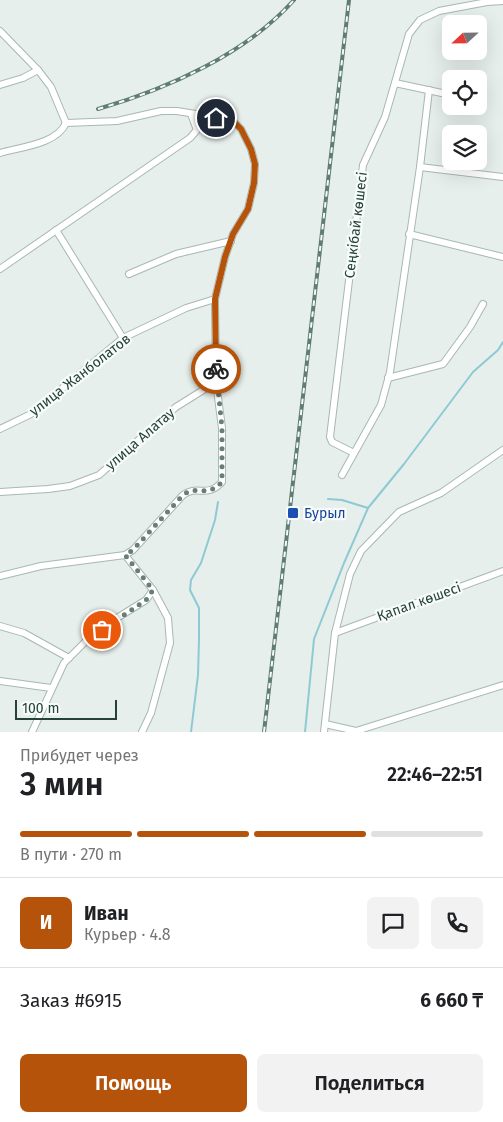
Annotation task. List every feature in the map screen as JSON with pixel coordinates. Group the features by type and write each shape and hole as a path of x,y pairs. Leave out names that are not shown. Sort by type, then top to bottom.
{"street":[{"name":"Сеңкібай көшесі","path":"354,453 332,442 330,437 363,165 386,117 409,34 420,20 439,11 503,1"},
{"path":"0,31 38,70 51,87 66,123 62,131 51,139 0,153"},
{"path":"0,84 23,78 38,70"},
{"path":"395,83 442,93"},
{"path":"342,474 381,405 388,378 420,167 429,90"},
{"path":"0,576 41,566 125,555 133,550 183,495 192,490 207,492 215,490 222,482 222,428 216,382 215,299 225,257 231,241 248,209 254,183 255,164 251,149 241,129 234,122 191,114 161,111 117,121 66,123"},
{"path":"0,269 190,138 197,130 191,114"},
{"path":"420,167 503,177"},
{"path":"56,230 123,338"},
{"path":"409,234 503,257"},
{"path":"129,274 176,254 231,241"},
{"name":"улица Жанболатов","path":"0,429 31,414 123,338 186,308 215,299"},
{"path":"388,378 443,364 470,327 482,304"},
{"name":"улица Алатау","path":"0,492 70,486 99,475 176,407 216,382"},
{"path":"324,732 335,633 350,574 361,551 399,512 441,493 503,450"},
{"path":"125,555 153,590 168,618 170,643 151,713 142,732"},
{"name":"Қапал көшесі","path":"335,633 503,571"},
{"path":"32,732 64,663 86,642 117,618 146,600 153,590"},
{"path":"0,626 24,633 69,658"},
{"path":"0,682 51,688"},
{"path":"325,724 356,731 503,685"}],"waterway":[{"path":"305,732 314,639 368,508 404,464 473,372 498,350 503,342"},
{"path":"328,499 342,500 368,508"},
{"path":"191,732 198,675 199,640 199,608 190,590 191,580 201,563 215,520 218,502"}],"railway":[{"path":"98,109 151,91 204,67 253,37 294,0"},
{"path":"264,732 349,0"}],"way so far":[{"path":"102,630 146,600 153,590 125,555 133,550 183,495 192,490 207,492 215,490 222,482 222,428 216,369"}],"place":[{"name":"Бурыл","path":"293,513"}],"route":[{"path":"216,118 234,122 241,129 251,149 255,164 254,183 248,209 233,234 225,257 215,299 216,369"}]}
